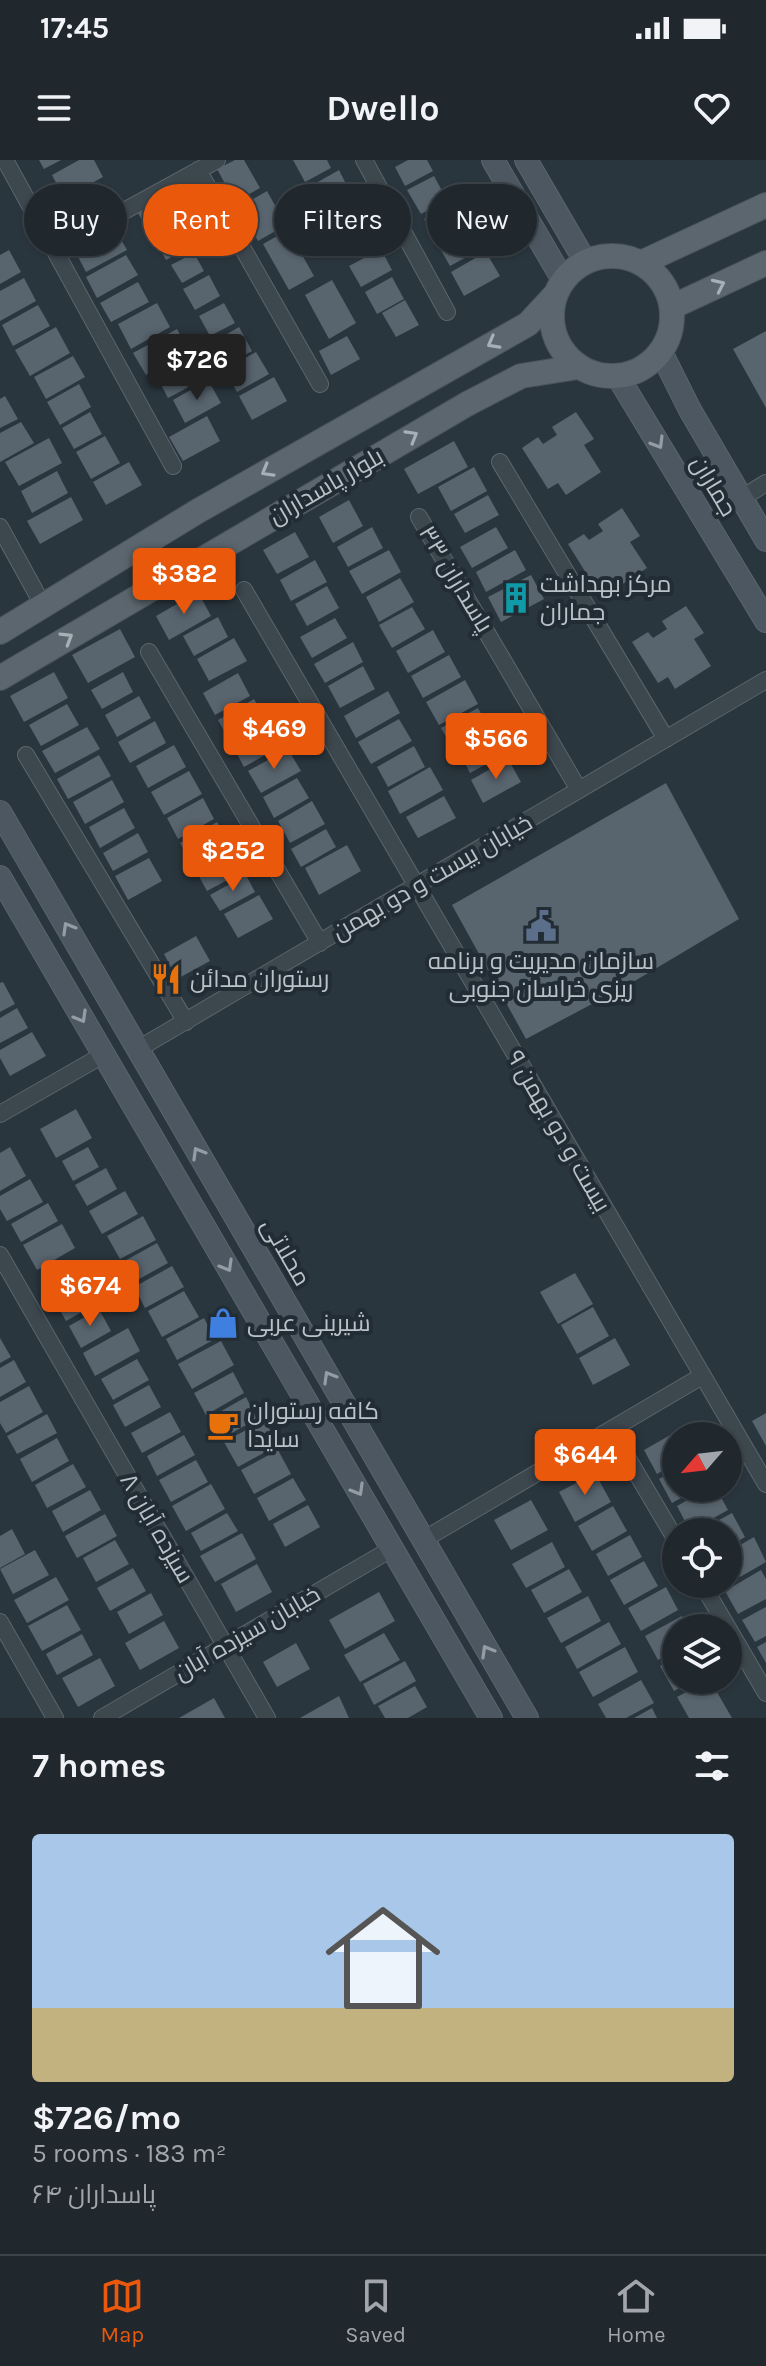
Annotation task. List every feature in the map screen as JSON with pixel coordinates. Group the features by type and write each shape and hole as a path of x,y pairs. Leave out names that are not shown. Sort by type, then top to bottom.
{"main road":[{"path":"493,160 559,288"},
{"path":"526,160 585,261"},
{"path":"641,263 766,205"},
{"path":"618,255 641,263 660,279 672,307 672,323 661,352 650,364 635,373 618,377 591,373 578,367 563,353 554,335 551,314 559,288 585,261 618,255"},
{"path":"672,307 766,263"},
{"name":"بلوار پاسداران","path":"0,632 198,511 528,324 559,288"},
{"name":"جماران","path":"661,352 690,410 766,540"},
{"name":"بلوار پاسداران","path":"0,678 467,404 521,376 578,367"},
{"name":"جماران","path":"618,377 766,621"},
{"name":"محلاتی","path":"0,812 527,1718"},
{"path":"0,877 491,1718"}],"street":[{"path":"5,160 24,194"},
{"path":"127,209 217,160"},
{"path":"364,160 447,312"},
{"path":"198,170 320,384"},
{"path":"59,256 173,466"},
{"path":"500,462 666,739"},
{"path":"742,498 766,483"},
{"name":"پاسداران ۳۳","path":"419,517 579,790"},
{"path":"0,527 44,607"},
{"name":"بیست و دو بهمن ۹","path":"244,590 766,1484"},
{"path":"149,652 320,943"},
{"name":"خیابان بیست و دو بهمن","path":"138,1049 766,680"},
{"path":"26,755 186,1022"},
{"path":"0,1114 103,1055"},
{"name":"سیزده آبان ۸","path":"0,1255 267,1718"},
{"path":"423,1540 702,1376"},
{"path":"611,1430 663,1518"},
{"name":"خیابان سیزده آبان","path":"102,1718 393,1548"},
{"path":"0,1622 55,1718"},
{"path":"742,1652 766,1693"}],"building":[{"path":"39,160 61,160 44,169"},
{"path":"79,160 94,160 103,177 90,184 57,184 52,175"},
{"path":"235,160 244,160 258,184 225,184 217,169"},
{"path":"293,160 327,160 331,168 305,182"},
{"path":"408,160 427,160 433,171 404,184 395,167"},
{"path":"339,170 346,184 314,184"},
{"path":"434,176 438,184 427,184 427,211 421,214 411,197 411,188"},
{"path":"267,191 274,204 274,232 258,241 258,196"},
{"path":"274,238 274,256 303,256 314,276 289,290 263,244"},
{"path":"9,250 21,272 0,284 0,255"},
{"path":"78,256 116,256 86,272"},
{"path":"124,256 138,275 97,298 86,277"},
{"path":"188,256 196,256 204,271 182,283 171,265"},
{"path":"368,256 385,256 392,270 361,287 349,266"},
{"path":"444,256 468,256 450,266"},
{"path":"479,256 488,256 500,276 464,296 451,272"},
{"path":"209,275 220,296 195,310 183,289"},
{"path":"392,277 404,299 377,314 365,292"},
{"path":"24,278 36,301 0,321 0,291"},
{"path":"332,280 356,323 329,339 305,295"},
{"path":"138,282 149,302 111,322 100,303"},
{"path":"405,300 419,325 396,337 382,313"},
{"path":"157,303 170,327 131,349 118,324"},
{"path":"224,303 235,323 210,336 199,316"},
{"path":"38,305 50,326 13,346 2,325"},
{"path":"56,327 70,353 30,376 15,350"},
{"path":"239,327 252,351 228,364 215,341"},
{"path":"177,329 189,351 146,375 133,353"},
{"path":"766,331 766,408 733,349"},
{"path":"347,336 360,359 331,375 319,351"},
{"path":"256,352 269,374 237,392 225,369"},
{"path":"191,354 204,379 168,398 155,373"},
{"path":"73,356 85,377 46,399 34,377"},
{"path":"274,377 287,401 252,420 239,396"},
{"path":"208,380 221,403 185,423 173,400"},
{"path":"79,384 91,407 60,425 47,402"},
{"path":"5,396 18,419 0,428 0,399"},
{"path":"90,412 102,434 74,449 62,428"},
{"path":"576,412 594,439 584,445 601,472 566,495 558,483 548,489 522,448 538,437 543,444 557,435 552,427"},
{"path":"207,416 220,441 183,461 169,437"},
{"path":"21,422 34,443 0,462 0,433"},
{"path":"105,436 120,463 91,479 76,452"},
{"path":"49,438 62,463 19,486 5,462"},
{"path":"454,441 468,467 418,494 404,469"},
{"path":"129,462 142,485 106,505 93,482"},
{"path":"474,467 487,491 451,511 438,487"},
{"path":"57,471 68,493 32,513 21,491"},
{"path":"488,495 499,515 465,533 454,514"},
{"path":"71,497 83,520 40,544 27,521"},
{"path":"349,500 363,526 333,543 319,517"},
{"path":"622,508 640,536 630,542 647,568 612,591 604,579 594,586 568,544 584,534 589,540 603,531 598,524"},
{"path":"372,527 383,548 348,567 337,547"},
{"path":"496,527 508,548 472,568 460,547"},
{"path":"295,532 309,557 277,574 263,550"},
{"path":"389,550 401,572 362,594 349,571"},
{"path":"515,550 526,570 486,592 476,572"},
{"path":"315,560 327,582 291,601 280,580"},
{"name":"مرکز بهداشت جماران","path":"531,575 544,599 501,622 488,597"},
{"path":"400,578 414,602 379,622 366,597"},
{"path":"327,586 339,608 307,626 295,604"},
{"path":"198,592 211,616 169,640 156,616"},
{"path":"686,606 704,633 694,639 711,666 675,689 668,677 658,683 632,642 648,632 653,638 667,629 662,621"},
{"path":"412,607 425,629 392,648 379,625"},
{"path":"218,617 228,637 194,656 183,636"},
{"path":"335,618 347,638 312,658 300,637"},
{"path":"120,629 135,657 88,683 72,655"},
{"path":"433,630 445,652 408,673 396,651"},
{"path":"234,638 247,661 209,681 197,659"},
{"path":"353,642 363,662 325,683 314,664"},
{"path":"449,655 461,677 423,698 411,676"},
{"path":"363,666 375,689 340,708 328,686"},
{"path":"54,672 68,698 24,722 10,696"},
{"path":"123,672 133,692 102,709 91,690"},
{"path":"238,673 250,696 215,715 203,693"},
{"path":"465,680 478,704 439,725 426,702"},
{"path":"388,691 400,713 356,738 344,716"},
{"path":"139,696 151,718 117,737 105,715"},
{"path":"254,699 266,720 229,740 218,720"},
{"path":"67,704 79,725 41,746 29,725"},
{"path":"478,708 494,738 458,758 441,728"},
{"path":"399,719 412,741 371,764 358,742"},
{"path":"155,721 166,743 130,763 118,742"},
{"path":"271,723 283,745 244,767 232,745"},
{"path":"87,727 100,749 55,773 42,751"},
{"path":"498,740 506,753 470,773 463,759"},
{"path":"174,745 186,767 148,788 136,766"},
{"path":"414,746 425,767 388,787 377,767"},
{"path":"288,749 301,771 261,793 248,771"},
{"path":"99,755 111,776 68,799 57,779"},
{"path":"508,759 521,782 483,803 471,780"},
{"path":"430,767 443,790 400,814 388,791"},
{"path":"189,771 202,794 164,815 151,792"},
{"path":"297,778 309,798 274,818 263,797"},
{"path":"112,780 124,802 85,824 73,802"},
{"name":"سازمان مدیریت و برنامه ریزی خراسان جنوبی","path":"666,783 739,919 628,985 526,1039 452,905"},
{"path":"444,796 456,818 418,838 406,817"},
{"path":"203,798 214,819 178,839 167,818"},
{"path":"312,801 325,824 290,843 278,821"},
{"path":"124,808 135,828 100,848 89,827"},
{"path":"217,822 229,844 192,864 180,843"},
{"path":"326,829 336,847 301,867 291,849"},
{"path":"138,833 148,852 113,871 103,853"},
{"path":"347,845 361,871 319,895 305,868"},
{"path":"232,849 244,871 207,891 195,869"},
{"path":"149,858 162,881 128,900 115,876"},
{"path":"246,875 255,892 220,911 210,895"},
{"path":"259,895 273,919 238,938 224,914"},
{"path":"196,936 210,961 177,979 164,954"},
{"path":"3,982 15,1004 0,1012 0,983"},
{"path":"17,1008 28,1028 0,1043 0,1018"},
{"path":"32,1032 46,1056 10,1076 0,1058 0,1050"},
{"path":"76,1109 92,1138 56,1158 40,1129"},
{"path":"10,1147 26,1176 0,1191 0,1153"},
{"path":"88,1147 99,1167 73,1181 62,1161"},
{"path":"106,1168 117,1189 87,1206 75,1185"},
{"path":"30,1179 43,1202 7,1221 0,1209 0,1196"},
{"path":"125,1191 138,1214 102,1234 89,1211"},
{"path":"48,1203 58,1221 21,1242 11,1224"},
{"path":"143,1216 156,1240 120,1259 107,1236"},
{"path":"62,1224 75,1248 37,1270 23,1245"},
{"path":"157,1243 168,1263 132,1283 121,1263"},
{"path":"172,1266 184,1287 145,1308 134,1287"},
{"path":"575,1273 593,1304 558,1324 540,1292"},
{"path":"81,1282 94,1305 66,1321 53,1298"},
{"path":"184,1291 199,1317 162,1337 148,1311"},
{"path":"593,1307 609,1336 577,1354 561,1325"},
{"path":"99,1309 111,1331 81,1348 69,1326"},
{"path":"204,1318 215,1339 177,1360 166,1339"},
{"path":"128,1328 140,1351 95,1376 83,1353"},
{"path":"0,1338 11,1357 0,1363"},
{"path":"615,1338 630,1365 593,1385 579,1358"},
{"path":"221,1341 234,1365 192,1389 178,1364"},
{"path":"137,1359 149,1380 113,1400 101,1379"},
{"path":"14,1360 26,1382 0,1397 0,1368"},
{"path":"233,1372 244,1393 206,1415 194,1393"},
{"path":"149,1385 161,1407 125,1427 113,1405"},
{"path":"29,1386 43,1412 6,1433 0,1423 0,1402"},
{"path":"246,1397 257,1419 221,1439 209,1418"},
{"path":"170,1412 181,1432 142,1453 131,1433"},
{"path":"766,1413 766,1446 752,1421"},
{"path":"47,1414 57,1433 17,1454 7,1436"},
{"path":"264,1420 278,1445 238,1467 224,1442"},
{"path":"184,1435 195,1455 157,1476 147,1456"},
{"path":"57,1438 69,1461 32,1482 20,1459"},
{"path":"662,1440 662,1471 657,1474 644,1450"},
{"path":"278,1450 291,1474 254,1494 241,1470"},
{"path":"196,1460 208,1482 171,1502 159,1480"},
{"path":"73,1464 86,1487 47,1508 35,1485"},
{"path":"595,1473 611,1502 575,1522 559,1492"},
{"path":"293,1478 306,1500 269,1521 257,1498"},
{"path":"211,1484 225,1509 186,1531 172,1506"},
{"path":"90,1490 101,1510 63,1532 52,1511"},
{"path":"531,1500 548,1530 511,1550 494,1520"},
{"path":"684,1502 724,1502 728,1510 714,1518 683,1518 677,1506"},
{"path":"308,1505 320,1527 285,1547 273,1524"},
{"path":"613,1506 627,1531 592,1551 578,1526"},
{"path":"227,1513 238,1531 201,1551 191,1533"},
{"path":"105,1514 117,1536 77,1558 65,1536"},
{"path":"12,1529 25,1554 0,1568 0,1536"},
{"path":"242,1533 256,1559 215,1582 200,1556"},
{"path":"630,1535 642,1557 608,1576 596,1554"},
{"path":"754,1537 766,1562 742,1576 742,1544"},
{"path":"115,1540 129,1564 96,1582 83,1558"},
{"path":"552,1542 565,1567 526,1588 512,1564"},
{"path":"35,1550 49,1575 13,1594 0,1569"},
{"path":"644,1561 658,1586 624,1605 610,1580"},
{"path":"257,1564 272,1592 236,1612 221,1584"},
{"path":"133,1568 146,1591 110,1611 97,1588"},
{"path":"569,1569 582,1592 544,1613 531,1590"},
{"path":"761,1570 766,1579 766,1599 738,1614 729,1598 742,1598 742,1581"},
{"path":"56,1577 69,1600 27,1623 14,1600"},
{"path":"662,1589 662,1598 672,1598 678,1610 662,1614 662,1619 641,1631 628,1608"},
{"path":"379,1592 395,1621 345,1649 329,1620"},
{"path":"151,1593 163,1615 129,1634 117,1612"},
{"path":"588,1596 601,1621 561,1643 547,1618"},
{"path":"67,1605 81,1630 42,1651 28,1626"},
{"path":"766,1607 766,1636 755,1642 742,1620"},
{"path":"164,1621 179,1648 140,1670 125,1643"},
{"path":"609,1622 621,1644 577,1669 565,1647"},
{"path":"662,1627 662,1658 658,1660 645,1636"},
{"path":"384,1633 400,1660 360,1682 344,1655"},
{"path":"82,1634 93,1655 57,1675 46,1654"},
{"path":"766,1642 766,1663 757,1647"},
{"path":"296,1643 310,1669 277,1687 263,1662"},
{"path":"625,1647 638,1672 593,1697 579,1672"},
{"path":"100,1658 115,1686 78,1707 62,1678"},
{"path":"405,1661 416,1681 374,1705 363,1684"},
{"path":"641,1680 654,1703 626,1718 606,1718 598,1704"},
{"path":"415,1686 427,1707 408,1718 385,1718 378,1706"},
{"path":"682,1694 718,1694 732,1718 689,1718 677,1697"},
{"path":"339,1696 349,1718 300,1718"},
{"path":"214,1698 225,1718 179,1718"},
{"path":"652,1708 657,1718 634,1718"}],"place":[{"name":"مرکز بهداشت جماران","path":"516,598"},
{"name":"سازمان مدیریت و برنامه ریزی خراسان جنوبی","path":"541,926"},
{"name":"رستوران مدائن","path":"166,979"},
{"name":"شیرینی عربی","path":"223,1323"},
{"name":"کافه رستوران سایدا","path":"223,1425"}]}
